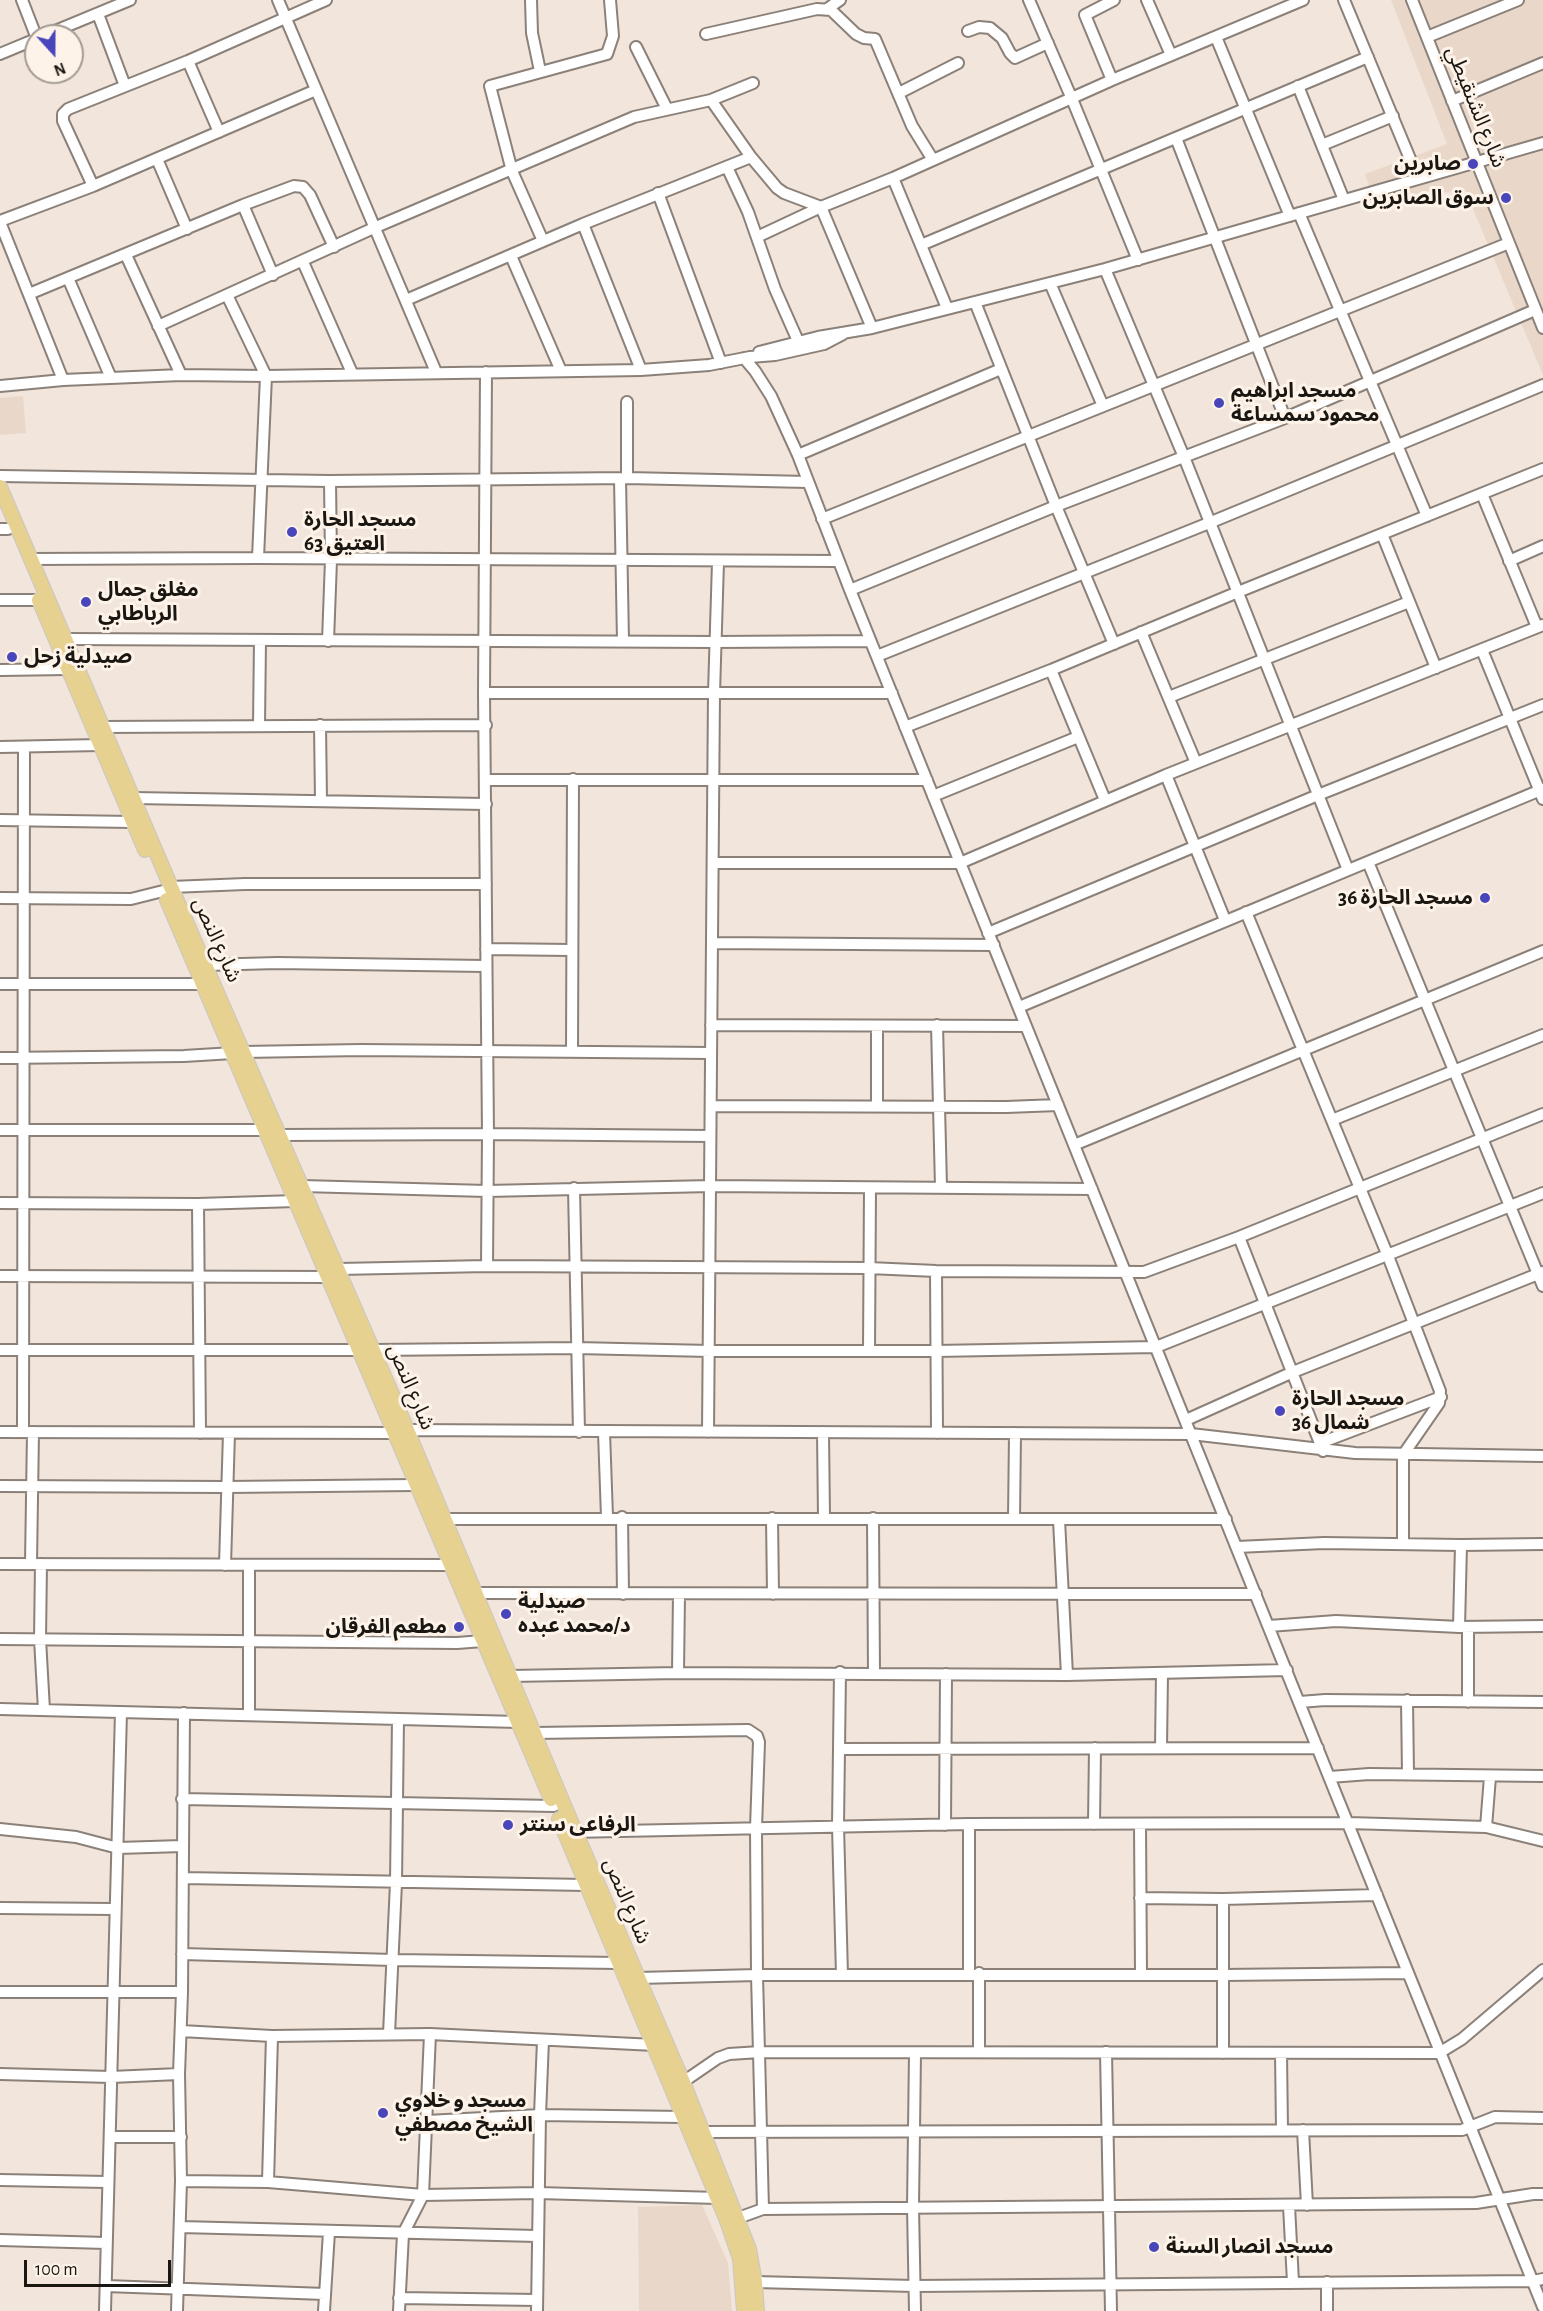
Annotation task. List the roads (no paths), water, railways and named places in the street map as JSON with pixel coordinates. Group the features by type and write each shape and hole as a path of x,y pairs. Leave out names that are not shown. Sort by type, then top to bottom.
{"main road":[{"name":"شارع النص","path":"0,487 133,798 202,984 280,1135 366,1350 401,1432 443,1519 534,1732 570,1832 586,1885 718,2198 740,2259 744,2311"},
{"name":"شارع النص","path":"0,510 4,529 39,600 133,822 206,966 266,1130 296,1201 334,1273"},
{"name":"شارع النص","path":"401,1432 416,1485 554,1806 570,1832 638,1978 683,2082 749,2249 757,2311"}],"street":[{"path":"22,0 31,24"},
{"path":"73,24 130,0"},
{"path":"278,0 436,372"},
{"path":"93,186 63,121 63,114 68,109 188,61 326,0"},
{"path":"531,0 532,33 540,71"},
{"path":"543,242 512,171 490,86 540,71 570,66 607,54 613,36 610,0"},
{"path":"827,9 840,0"},
{"path":"1029,0 1138,260"},
{"path":"1112,81 1084,15 1114,0"},
{"path":"1147,0 1171,55"},
{"path":"757,237 1171,55 1303,0"},
{"path":"1344,0 1418,178"},
{"name":"شارع الشنقيطي","path":"1412,0 1543,328"},
{"path":"1427,38 1518,0"},
{"path":"706,34 816,9 831,10 856,34 864,38 875,39 912,126 933,160"},
{"path":"98,14 125,86"},
{"path":"968,31 979,27 990,28 1002,38 1010,53 1016,58 1048,44"},
{"path":"1216,37 1294,215 1340,312 1427,516"},
{"path":"0,54 24,43"},
{"path":"636,47 667,108"},
{"path":"921,245 1368,57"},
{"path":"188,61 219,132"},
{"path":"899,93 958,63"},
{"path":"1452,101 1543,63"},
{"path":"158,326 376,227 512,171 634,117 711,100 753,83"},
{"path":"1298,87 1344,200"},
{"path":"63,380 0,222 93,186 316,90"},
{"path":"711,100 752,157 784,193 821,207 872,328"},
{"path":"1322,145 1393,116"},
{"path":"1176,138 1285,418"},
{"path":"0,386 63,380 181,375 561,372 641,370 721,363 798,341 872,328 1105,269 1543,143"},
{"path":"406,300 658,193 752,157"},
{"path":"157,159 187,228"},
{"path":"727,167 748,212 775,289 798,341"},
{"path":"893,178 947,309"},
{"path":"28,294 294,186 303,187 310,195 334,247"},
{"path":"658,193 721,363"},
{"path":"243,205 273,275"},
{"path":"583,224 641,370"},
{"path":"822,519 1509,243"},
{"path":"126,255 181,375"},
{"path":"511,256 561,372"},
{"path":"303,262 352,373"},
{"path":"1105,269 1184,457 1348,870"},
{"path":"68,278 111,378"},
{"path":"1050,283 1102,406"},
{"path":"227,295 266,376 258,558"},
{"path":"975,302 1114,644"},
{"path":"850,590 1056,506 1285,418 1368,382 1539,314"},
{"path":"747,357 768,356 802,349 829,342 843,334"},
{"path":"747,357 771,396 798,455 870,641 1300,1702 1439,2053 1499,2199 1538,2280 1543,2307"},
{"path":"798,455 1001,369"},
{"path":"486,372 484,693 486,725 487,1266"},
{"path":"877,656 1086,574 1543,385"},
{"path":"623,641 621,560 627,402"},
{"path":"905,727 1051,670 1543,469"},
{"path":"0,476 330,481 623,479 808,482"},
{"path":"328,641 331,560 330,481"},
{"path":"714,863 960,863 1166,775 1540,626 1509,561 1482,494"},
{"path":"1382,534 1436,668"},
{"path":"1509,561 1543,546"},
{"path":"31,559 838,561"},
{"path":"708,1432 714,693 718,562"},
{"path":"0,600 39,600"},
{"path":"1169,697 1409,602"},
{"path":"1141,632 1196,763"},
{"path":"66,639 485,642 870,641"},
{"path":"259,725 260,640"},
{"path":"1019,1007 1225,920 1542,793 1482,650"},
{"path":"0,670 67,669"},
{"path":"1051,670 1105,800"},
{"path":"484,693 892,693"},
{"path":"988,933 1318,795 1543,705"},
{"path":"320,725 321,801"},
{"path":"103,727 486,725"},
{"path":"933,796 1078,737"},
{"path":"0,747 100,745"},
{"path":"24,747 25,1203 22,1350 44,1710"},
{"path":"1166,775 1225,920"},
{"path":"572,1051 573,779"},
{"path":"486,780 927,780"},
{"path":"133,798 486,804"},
{"path":"0,820 133,822"},
{"path":"1368,862 1510,1206 1540,1273 1543,1286"},
{"path":"0,898 131,899 167,889 245,884 486,884"},
{"path":"1246,912 1388,1256 1440,1391 1441,1398 1403,1455 1403,1544"},
{"path":"713,943 994,945"},
{"path":"486,949 571,950"},
{"path":"1074,1145 1543,951"},
{"path":"206,966 277,963 485,966"},
{"path":"0,984 202,984"},
{"path":"937,1025 941,1187"},
{"path":"711,1026 1026,1026"},
{"path":"877,1027 877,1106"},
{"path":"1332,1120 1543,1035"},
{"path":"0,1058 487,1051 711,1053"},
{"path":"712,1106 1006,1107 1058,1104"},
{"path":"0,1276 198,1278 487,1266 868,1268 1126,1273 1156,1269 1543,1114"},
{"path":"0,1130 266,1130"},
{"path":"280,1135 710,1136"},
{"path":"302,1186 487,1191 711,1186 1092,1189"},
{"path":"574,1188 579,1432"},
{"path":"869,1350 870,1188"},
{"path":"0,1350 576,1348 710,1351 936,1351 1156,1347 1543,1193"},
{"path":"0,1203 198,1204 296,1201"},
{"path":"198,1204 200,1433"},
{"path":"1239,1237 1322,1447"},
{"path":"936,1271 937,1433"},
{"path":"1186,1420 1293,1372 1540,1273"},
{"path":"1322,1447 1441,1398"},
{"path":"0,1432 1191,1434 1403,1455 1543,1456"},
{"path":"604,1432 607,1517"},
{"path":"823,1432 824,1518"},
{"path":"225,1565 229,1433"},
{"path":"1014,1519 1015,1433"},
{"path":"0,1485 227,1487 416,1485"},
{"path":"443,1519 622,1517 1226,1519"},
{"path":"622,1517 623,1594"},
{"path":"772,1518 773,1594"},
{"path":"873,1518 874,1673"},
{"path":"1059,1520 1067,1675"},
{"path":"1237,1547 1324,1543 1543,1544"},
{"path":"1461,1545 1468,1702"},
{"path":"0,1563 450,1565"},
{"path":"249,1565 249,1715"},
{"path":"475,1593 1256,1594"},
{"path":"678,1672 679,1594"},
{"path":"1269,1626 1336,1621 1463,1627 1543,1626"},
{"path":"0,1639 457,1643 483,1641"},
{"path":"510,1676 678,1672 1067,1675 1287,1670"},
{"path":"840,1672 838,1826 842,1975"},
{"path":"1161,1748 1162,1673"},
{"path":"945,1825 946,1674"},
{"path":"1300,1702 1325,1700 1543,1702"},
{"path":"1407,1700 1408,1774"},
{"path":"0,1709 519,1722"},
{"path":"105,2311 120,1712"},
{"path":"177,2311 181,2181 179,2074 182,1992 184,1713"},
{"path":"389,2034 396,1882 398,1719"},
{"path":"534,1732 748,1730 753,1732 759,1742 756,1828 757,1975 763,2209"},
{"path":"839,1749 1318,1748"},
{"path":"1094,1824 1095,1749"},
{"path":"1330,1777 1408,1774 1543,1776"},
{"path":"1486,1827 1490,1777"},
{"path":"182,1799 554,1806"},
{"path":"570,1832 969,1824 1348,1823 1486,1827 1543,1841"},
{"path":"969,1824 979,2052"},
{"path":"1140,1824 1141,1975"},
{"path":"0,1829 76,1837 118,1848 182,1846"},
{"path":"183,1878 586,1885"},
{"path":"1140,1898 1377,1896"},
{"path":"1223,1899 1223,2053"},
{"path":"0,1908 114,1908"},
{"path":"182,1954 619,1963"},
{"path":"683,2082 718,2058 729,2054 760,2052 1439,2053 1462,2039 1543,1970"},
{"path":"638,1978 974,1973 1223,1975 1407,1973"},
{"path":"0,1992 182,1992"},
{"path":"181,2031 272,2036 430,2034 655,2045"},
{"path":"399,2311 403,2234 423,2194 430,2034"},
{"path":"268,2182 272,2036"},
{"path":"399,2298 537,2306 543,2040"},
{"path":"1106,2052 1111,2311"},
{"path":"915,2053 913,2207 915,2311"},
{"path":"1281,2053 1282,2130"},
{"path":"0,2074 111,2077 179,2074"},
{"path":"427,2121 540,2115 683,2117"},
{"path":"703,2132 1462,2130 1495,2117 1543,2118"},
{"path":"1302,2130 1307,2205"},
{"path":"110,2137 181,2138"},
{"path":"0,2180 107,2182"},
{"path":"181,2181 268,2182 423,2194 538,2193 718,2198"},
{"path":"738,2218 763,2209 1476,2203 1543,2194"},
{"path":"1289,2206 1293,2282"},
{"path":"180,2227 537,2236"},
{"path":"324,2311 329,2232"},
{"path":"0,2240 106,2242"},
{"path":"755,2282 914,2286 1538,2280"},
{"path":"1327,2311 1328,2282"},
{"path":"106,2286 325,2294"}],"place":[{"name":"صابرين","path":"1473,164"},
{"name":"سوق الصابرين","path":"1506,198"},
{"name":"مسجد ابراهيم محمود سمساعة","path":"1219,403"},
{"name":"مسجد الحارة 63 العتيق","path":"292,532"},
{"name":"مغلق جمال الرباطابي","path":"86,602"},
{"name":"صيدلية زحل","path":"12,657"},
{"name":"مسجد الحارة 36","path":"1485,898"},
{"name":"مسجد الحارة 36 شمال","path":"1280,1411"},
{"name":"صيدلية د/محمد عبده","path":"506,1614"},
{"name":"مطعم الفرقان","path":"459,1627"},
{"name":"الرفاعى سنتر","path":"508,1825"},
{"name":"مسجد و خلاوي الشيخ مصطفي","path":"383,2113"},
{"name":"مسجد انصار السنة","path":"1154,2247"}]}
